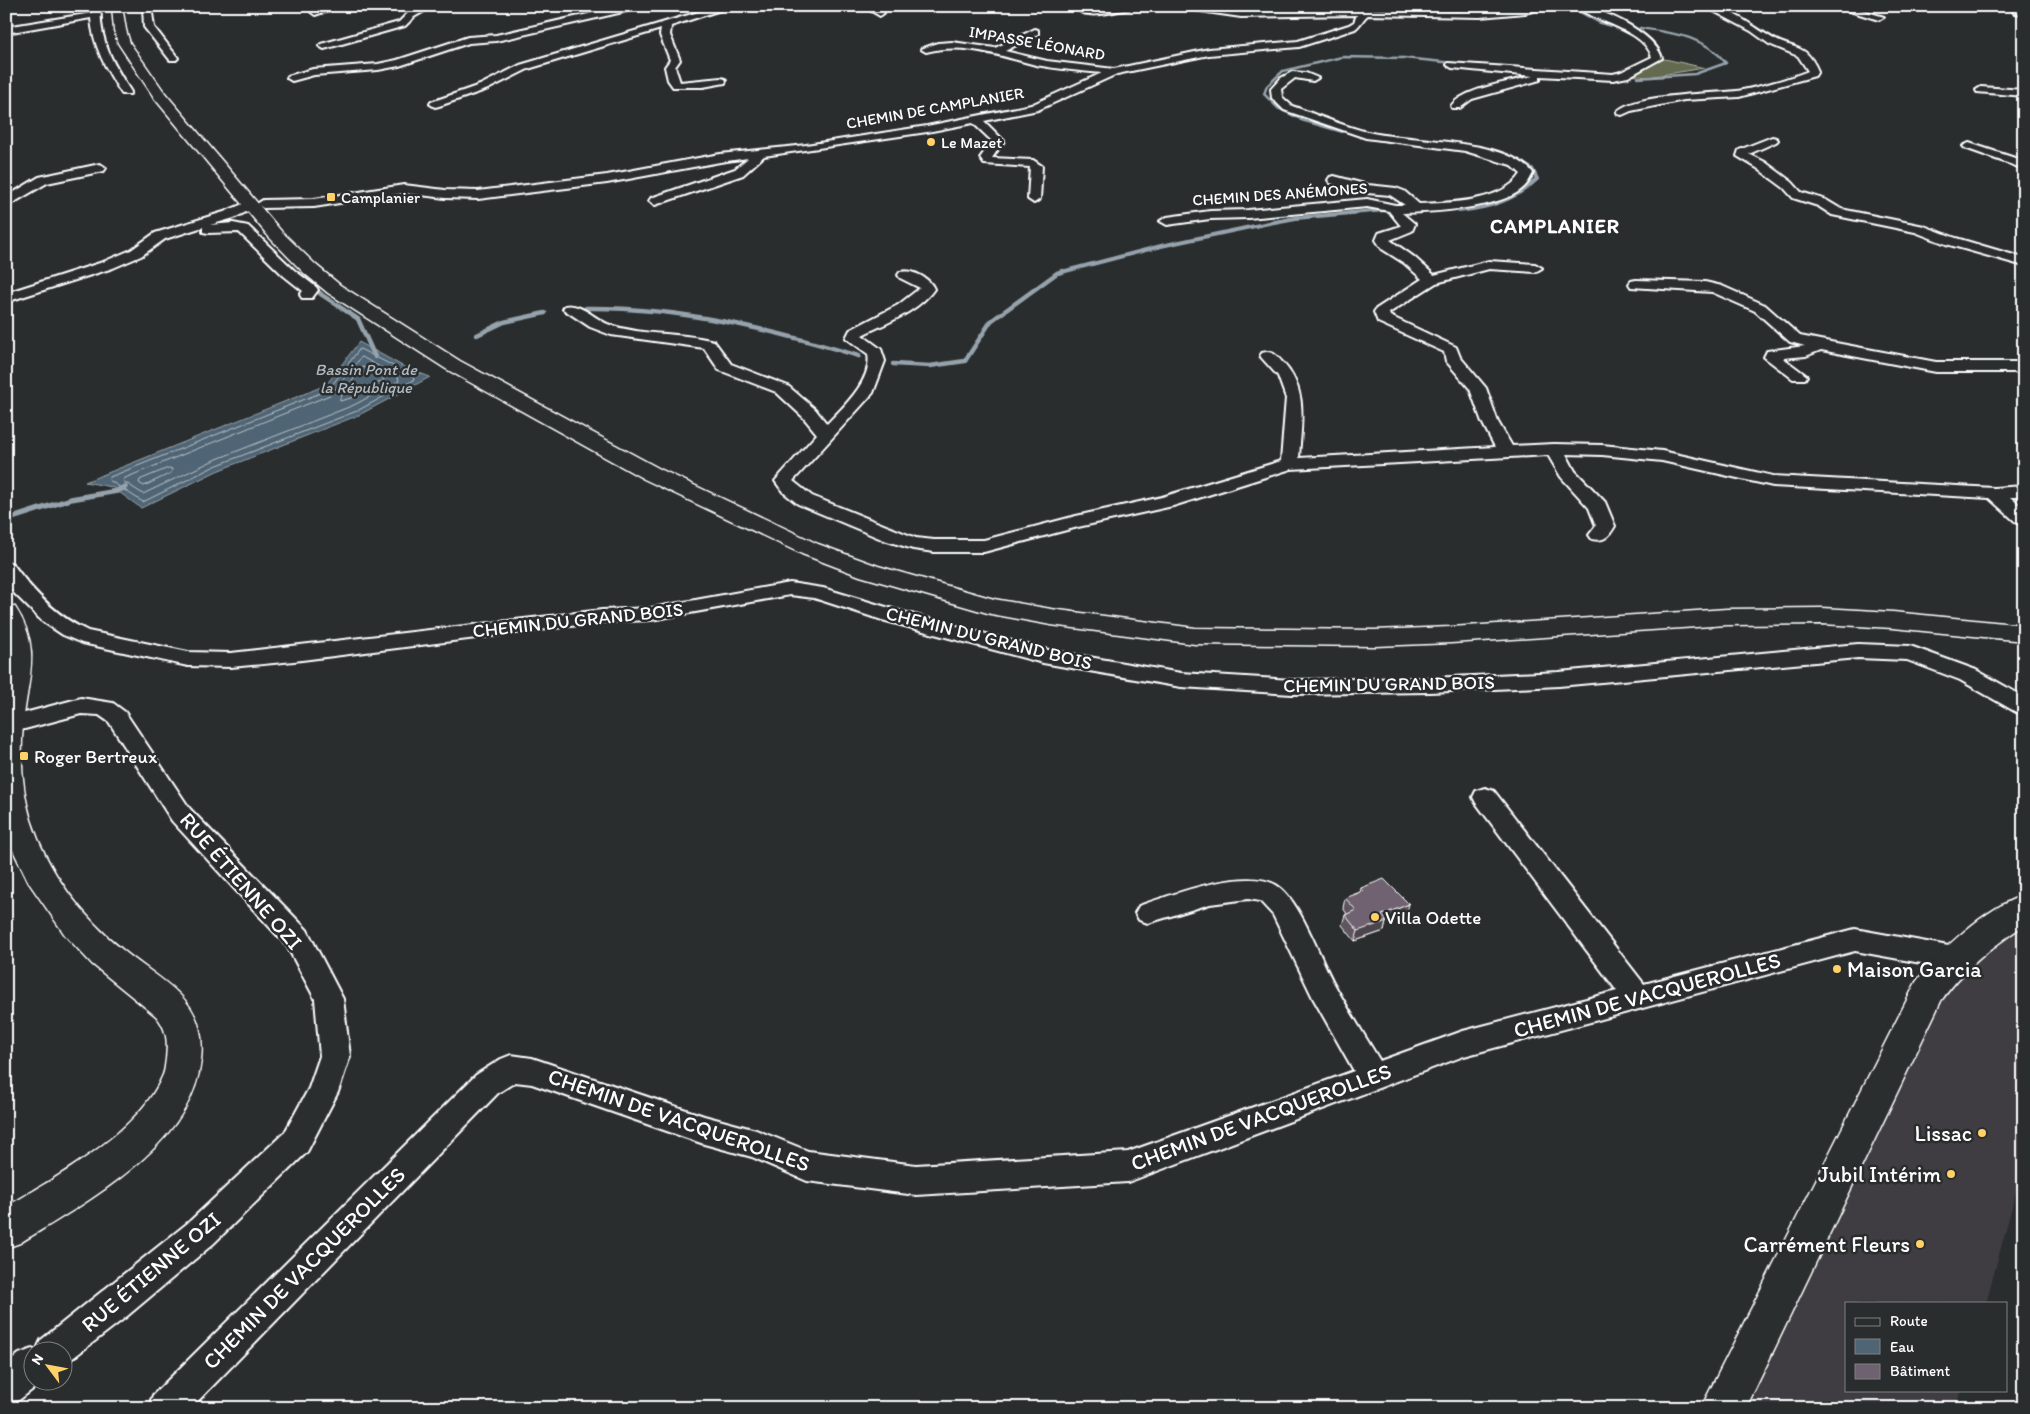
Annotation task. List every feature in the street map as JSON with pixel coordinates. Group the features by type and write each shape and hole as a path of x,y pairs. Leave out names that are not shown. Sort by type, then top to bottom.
{"main road":[{"path":"117,6 120,30 134,60 160,96 258,209 299,243 370,311 453,365 652,474 810,549 869,571 991,606 1050,617 1195,636 1287,639 1374,638 1451,635 1727,617 1813,616 1893,620 2024,633"},
{"path":"128,6 131,28 146,58 258,209"},
{"path":"704,500 749,513 893,567 955,585 1105,613 1180,622 1285,628 1430,623 1717,601 1878,604 2024,620"},
{"path":"6,612 20,645 19,663 7,726 12,798 15,819 30,860 64,911 102,953 175,1013 183,1027 185,1058 176,1088 160,1115 120,1156 78,1185 6,1229"},
{"path":"1195,636 1223,644 1274,650 1383,655 1457,653 1734,634 1837,633 1941,638 2024,649"},
{"path":"1723,1408 1928,992 1941,972 1954,958 1985,934 2024,908"}],"street":[{"path":"147,6 149,27 173,58"},
{"path":"315,12 337,6"},
{"path":"324,46 402,24 416,11 429,6"},
{"path":"292,78 313,72 378,67 399,63 468,40 496,38 636,6 658,6"},
{"path":"435,104 484,87 524,67 729,6"},
{"path":"867,6 880,13"},
{"path":"1083,11 1129,6"},
{"path":"1186,6 1241,14 1367,12 1466,16 1518,12 1547,6"},
{"path":"1452,65 1547,73 1620,76 1657,58 1656,50 1646,40 1579,6"},
{"path":"1622,112 1628,108 1684,97 1739,94 1810,74 1813,71 1810,64 1796,51 1772,42 1754,29 1708,6"},
{"path":"1837,6 1879,17"},
{"path":"6,30 96,11 106,59 126,92"},
{"name":"CHEMIN DE CAMPLANIER","path":"6,298 108,265 136,253 160,236 186,227 246,218 258,209 314,203 404,189 445,194 515,191 607,178 720,158 806,148 926,129 1034,108 1114,72 1209,52 1299,44 1352,27 1358,23 1361,15 1367,12"},
{"path":"666,26 665,35 675,60 670,67 673,80 677,85 721,81"},
{"path":"996,52 1035,32"},
{"name":"IMPASSE LÉONARD","path":"926,49 936,46 960,45 1073,68 1114,72"},
{"name":"CHEMIN DES ANÉMONES","path":"1167,221 1210,215 1248,214 1367,203 1395,211 1470,203 1494,198 1520,186 1525,181 1527,173 1515,162 1465,148 1370,136 1288,108 1277,98 1276,89 1285,78 1297,73 1314,78"},
{"path":"1456,106 1468,98 1547,73"},
{"path":"1981,90 2024,92"},
{"path":"975,119 998,142 986,158 988,161 1033,164 1036,166 1034,198"},
{"path":"1772,140 1743,152 1743,156 1761,165 1797,195 1823,202 1838,212 1919,229 1951,241 2024,262"},
{"path":"1969,146 2024,165"},
{"path":"655,201 739,172 761,153"},
{"path":"6,203 42,180 100,168"},
{"path":"1334,180 1367,189 1392,191 1400,194 1416,208"},
{"name":"CHEMIN DE CAMPLANIER","path":"284,216 314,203"},
{"path":"1395,211 1408,224 1407,228 1384,236 1383,240 1387,246 1410,260 1431,280"},
{"path":"186,227 234,227 243,229 289,273 311,290 307,295"},
{"path":"1508,453 1490,422 1478,388 1452,358 1451,350 1384,319 1381,312 1431,280 1489,266 1535,268"},
{"path":"905,274 925,284 927,289 921,296 910,303 855,333 854,338 875,350 877,361 865,393 784,481 789,488 805,500 891,536 914,543 934,546 984,546 1076,522 1166,502 1290,464 1554,449 1602,450 1662,456 1773,480 1994,493 2024,491"},
{"path":"1636,284 1705,286 1717,289 1760,308 1795,339 1820,345 1936,366 2024,367"},
{"path":"570,309 604,328 643,336 690,339 710,344 725,367 782,389 809,413 826,434"},
{"path":"1799,376 1772,357 1773,354 1806,351 1820,345"},
{"path":"1268,356 1286,375 1294,398 1290,464"},
{"path":"1554,449 1567,473 1598,506 1606,526 1599,535"},
{"path":"1994,493 2024,520"},
{"name":"CHEMIN DU GRAND BOIS","path":"6,568 31,599 59,625 71,632 188,659 212,661 294,654 602,616 650,614 790,589 816,592 840,598 889,615 1043,656 1181,680 1292,687 1430,685 1558,679 1858,651 1910,653 1968,675 2024,707"},
{"name":"RUE ÉTIENNE OZI","path":"7,726 81,706 105,708 117,718 181,815 297,938 329,999 335,1056 323,1092 296,1142 201,1233 66,1342"},
{"path":"1485,798 1638,998"},
{"path":"1148,913 1210,894 1248,889 1267,892 1282,908 1324,990 1373,1077"},
{"name":"CHEMIN DE VACQUEROLLES","path":"166,1408 487,1084 511,1068 532,1071 704,1130 756,1144 807,1166 916,1180 1128,1167 1463,1044 1855,940 1954,958"},
{"path":"6,1388 22,1376"}],"shaded area":[{"path":"2024,907 2024,1162 1986,1302 1845,1302 1845,1392 1962,1392 1952,1408 1740,1408 1974,925"}],"green space":[{"path":"1665,59 1705,68 1648,77 1627,75"}],"water":[{"name":"Bassin Pont de la République","path":"359,342 406,368 430,377 359,415 217,471 141,508 112,487 85,482 326,385"}],"building":[{"name":"Villa Odette","path":"1384,879 1409,904 1382,915 1387,921 1358,931 1345,915 1356,910 1345,898 1364,891 1361,888"}],"waterway":[{"path":"1569,6 1600,23 1612,26"},
{"path":"1638,78 1695,74 1726,63 1718,54 1698,41 1676,34 1640,28"},
{"path":"1305,121 1278,108 1264,94 1267,86 1283,71 1342,57 1404,58 1483,66"},
{"path":"1301,119 1342,131"},
{"path":"1459,211 1481,208 1511,198 1537,179 1532,169 1511,158"},
{"path":"1058,273 1161,246 1269,223 1296,218 1385,210"},
{"path":"893,364 930,366 965,361 991,321 1057,273 1063,271"},
{"path":"311,285 322,295 358,319 375,357"},
{"path":"586,308 656,311 690,316 792,337 859,356"},
{"path":"477,335 504,322 545,313"},
{"path":"6,520 71,499 117,491 125,487"}],"place":[{"name":"Le Mazet","path":"931,142"},
{"name":"Camplanier","path":"331,197"},
{"name":"Roger Bertreux","path":"24,756"},
{"name":"Villa Odette","path":"1375,917"},
{"name":"Maison Garcia","path":"1837,969"},
{"name":"Lissac","path":"1982,1133"},
{"name":"Jubil Intérim","path":"1951,1174"},
{"name":"Carrément Fleurs","path":"1920,1244"}],"district":[{"name":"CAMPLANIER","path":"1555,226"}]}
